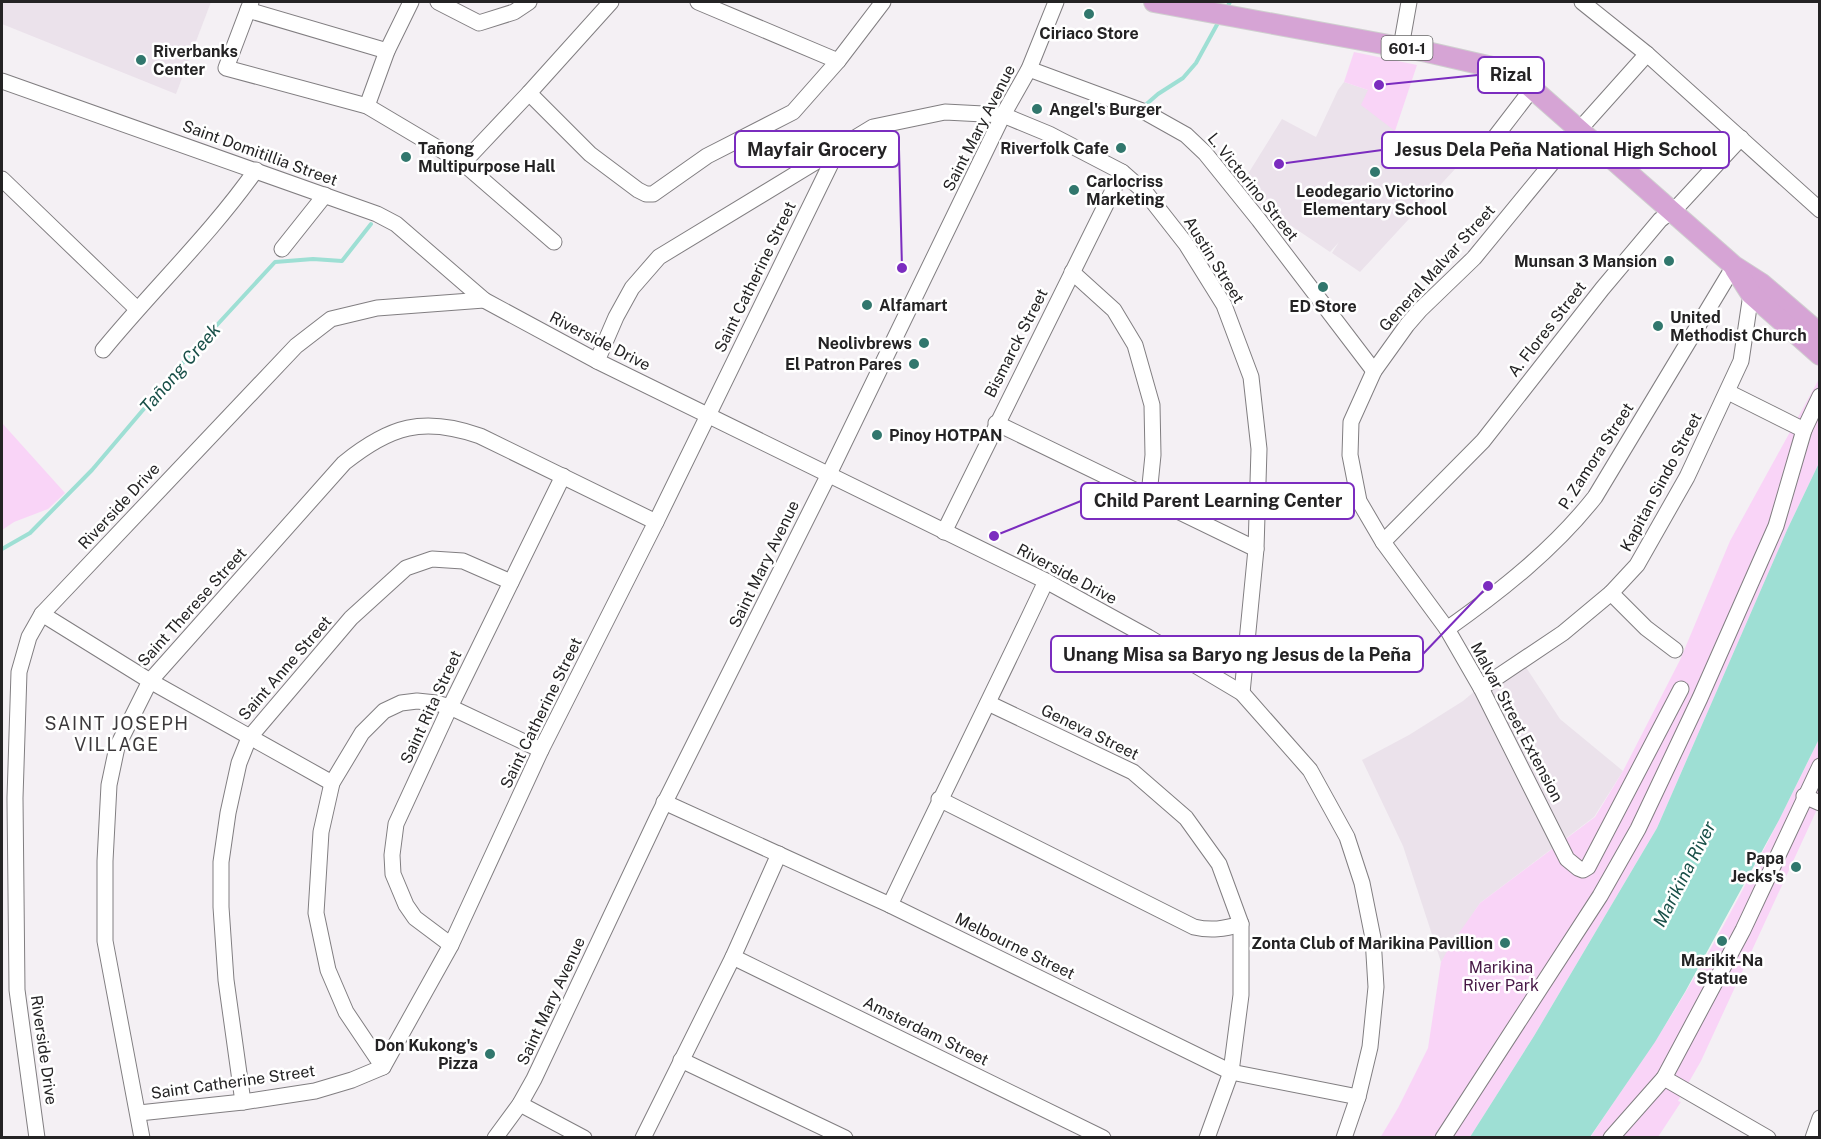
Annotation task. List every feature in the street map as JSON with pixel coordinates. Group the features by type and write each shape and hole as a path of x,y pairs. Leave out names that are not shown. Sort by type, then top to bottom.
{"main road":[{"name":"601-1","path":"1154,2 1401,47 1494,67 1512,74 1734,266 1762,284 1774,304 1820,355"},
{"name":"601-1","path":"1734,266 1751,294 1774,304 1820,334"}],"street":[{"path":"367,106 387,51 411,2"},
{"path":"438,2 479,23 514,12 529,2"},
{"path":"463,163 611,2"},
{"path":"698,2 838,61"},
{"path":"529,93 590,154 639,190 646,194 653,194 707,156 793,112 838,61 883,2"},
{"name":"Saint Mary Avenue","path":"495,1137 520,1104 534,1079 664,802 830,474 1003,115 1029,69 1056,2"},
{"path":"1401,47 1409,2"},
{"path":"1582,2 1647,54 1820,210"},
{"path":"387,51 250,6 226,68 367,106 463,163 554,242"},
{"name":"General Malvar Street","path":"1374,371 1407,325 1474,258 1579,130 1647,54"},
{"name":"L. Victorino Street","path":"1029,69 1145,112 1186,135 1205,153 1259,220 1374,371"},
{"name":"Saint Domitillia Street","path":"2,81 377,214 396,224 484,300"},
{"path":"1489,145 1532,89"},
{"name":"Austin Street","path":"597,361 616,317 632,288 659,258 873,127 945,112 1003,115 1049,134 1122,172 1146,193 1186,244 1224,305 1251,378 1259,449 1256,549 1242,693"},
{"name":"A. Flores Street","path":"1383,542 1484,441 1602,289 1660,220 1741,138"},
{"name":"Saint Catherine Street","path":"138,1113 243,1102 315,1091 352,1080 383,1066 451,945 541,750 656,522 838,149"},
{"path":"103,350 235,200 256,170"},
{"name":"Bismarck Street","path":"944,532 1122,172"},
{"path":"2,179 137,309"},
{"path":"282,249 325,195"},
{"name":"P. Zamora Street","path":"1447,629 1494,596 1575,523 1595,497 1734,266"},
{"path":"1072,272 1114,310 1135,345 1152,405 1149,495"},
{"name":"Kapitan Sindo Street","path":"1481,688 1563,633 1611,593 1637,565 1687,477 1741,362 1751,294"},
{"name":"Riverside Drive","path":"37,1137 17,990 15,798 18,672 28,637 42,614 296,346 331,319 377,308 484,300 597,361 1046,581 1148,637 1242,693 1310,770 1347,837 1362,883 1373,938 1376,987 1370,1047 1358,1097 1344,1137"},
{"name":"Malvar Street Extension","path":"1374,371 1351,422 1350,454 1359,501 1383,542 1447,629 1481,688 1567,860 1578,868 1583,870 1588,867 1681,689"},
{"path":"1728,392 1804,430"},
{"path":"1443,1137 1600,896 1638,829 1701,698 1776,526 1804,430 1820,396"},
{"path":"996,423 1149,495 1256,549"},
{"name":"Saint Therese Street","path":"142,1137 105,942 105,861 109,785 117,747 150,681 344,463 388,433 410,426 454,427 480,436 656,522"},
{"name":"Saint Rita Street","path":"451,945 410,912 393,874 392,855 396,825 450,707 563,476"},
{"name":"Saint Anne Street","path":"243,1102 226,980 221,907 221,862 232,793 239,763 249,738 351,618 406,568 432,560 463,561 511,582"},
{"path":"890,905 939,799 1046,581"},
{"path":"1611,593 1646,628 1674,650"},
{"path":"42,614 150,681 332,783"},
{"path":"383,1066 346,1012 328,970 316,913 321,832 332,783 362,733 384,711 401,703 417,701 450,707 541,750"},
{"name":"Geneva Street","path":"988,703 1133,772 1186,818 1219,864 1241,924 1241,995 1231,1072 1207,1137"},
{"path":"1611,1137 1664,1078 1748,920 1820,766"},
{"path":"1804,796 1820,803"},
{"path":"939,799 1194,927 1222,930 1241,924"},
{"name":"Melbourne Street","path":"664,802 890,905 1231,1072 1358,1097"},
{"path":"642,1137 733,957 779,854"},
{"name":"Amsterdam Street","path":"733,957 1103,1137"},
{"path":"681,1060 845,1137"},
{"path":"1664,1078 1768,1137"},
{"path":"520,1104 584,1137"},
{"path":"1813,1137 1820,1118"}],"shaded area":[{"name":"Riverbanks Center","path":"2,2 211,2 176,94 2,24"},
{"name":"Leodegario Victorino Elementary School","path":"1344,82 1368,90 1395,131 1449,135 1468,155 1360,272 1332,253 1339,242 1330,252 1238,190 1282,119 1316,137"},
{"path":"1518,655 1560,719 1623,771 1594,817 1480,903 1441,962 1403,846 1362,760 1409,735 1463,701"}],"green space":[{"path":"1354,52 1417,65 1395,131 1361,105 1368,90 1344,82"},
{"name":"Marikina River Park","path":"1819,379 1819,463 1787,530 1657,828 1534,1036 1470,1137 1380,1138 1428,1048 1441,962 1450,946 1480,903 1595,817 1623,771 1680,660 1730,541"},
{"path":"2,423 65,493 48,509 14,522 2,530"},
{"path":"1819,739 1819,805 1701,1061 1678,1101 1681,1102 1658,1137 1590,1138 1703,962 1755,867"}],"water":[{"name":"Marikina River","path":"1819,463 1819,739 1779,820 1685,992 1655,1042 1590,1137 1470,1137 1534,1036 1657,828 1787,530"}],"waterway":[{"path":"1226,9 1230,2"},
{"path":"1142,108 1158,94 1183,78 1196,63 1219,21"},
{"name":"Tañong Creek","path":"2,549 30,533 92,470 193,351 275,262 313,259 342,261 371,224"}],"place":[{"name":"Ciriaco Store","path":"1089,14"},
{"name":"Riverbanks Center","path":"141,60"},
{"name":"Rizal","path":"1379,85"},
{"name":"Angel's Burger","path":"1037,109"},
{"name":"Riverfolk Cafe","path":"1121,148"},
{"name":"Tañong Multipurpose Hall","path":"406,157"},
{"name":"Jesus Dela Peña National High School","path":"1279,164"},
{"name":"Leodegario Victorino Elementary School","path":"1375,172"},
{"name":"Carlocriss Marketing","path":"1074,190"},
{"name":"Munsan 3 Mansion","path":"1669,261"},
{"name":"Mayfair Grocery","path":"902,268"},
{"name":"ED Store","path":"1323,287"},
{"name":"Alfamart","path":"867,305"},
{"name":"United Methodist Church","path":"1658,326"},
{"name":"Neolivbrews","path":"924,343"},
{"name":"El Patron Pares","path":"914,364"},
{"name":"Pinoy HOTPAN","path":"877,435"},
{"name":"Child Parent Learning Center","path":"994,536"},
{"name":"Unang Misa sa Baryo ng Jesus de la Peña","path":"1488,586"},
{"name":"Papa Jecks's","path":"1796,867"},
{"name":"Marikit-Na Statue","path":"1722,941"},
{"name":"Zonta Club of Marikina Pavillion","path":"1505,943"},
{"name":"Don Kukong's Pizza","path":"490,1054"}],"district":[{"name":"SAINT JOSEPH VILLAGE","path":"117,733"}]}
